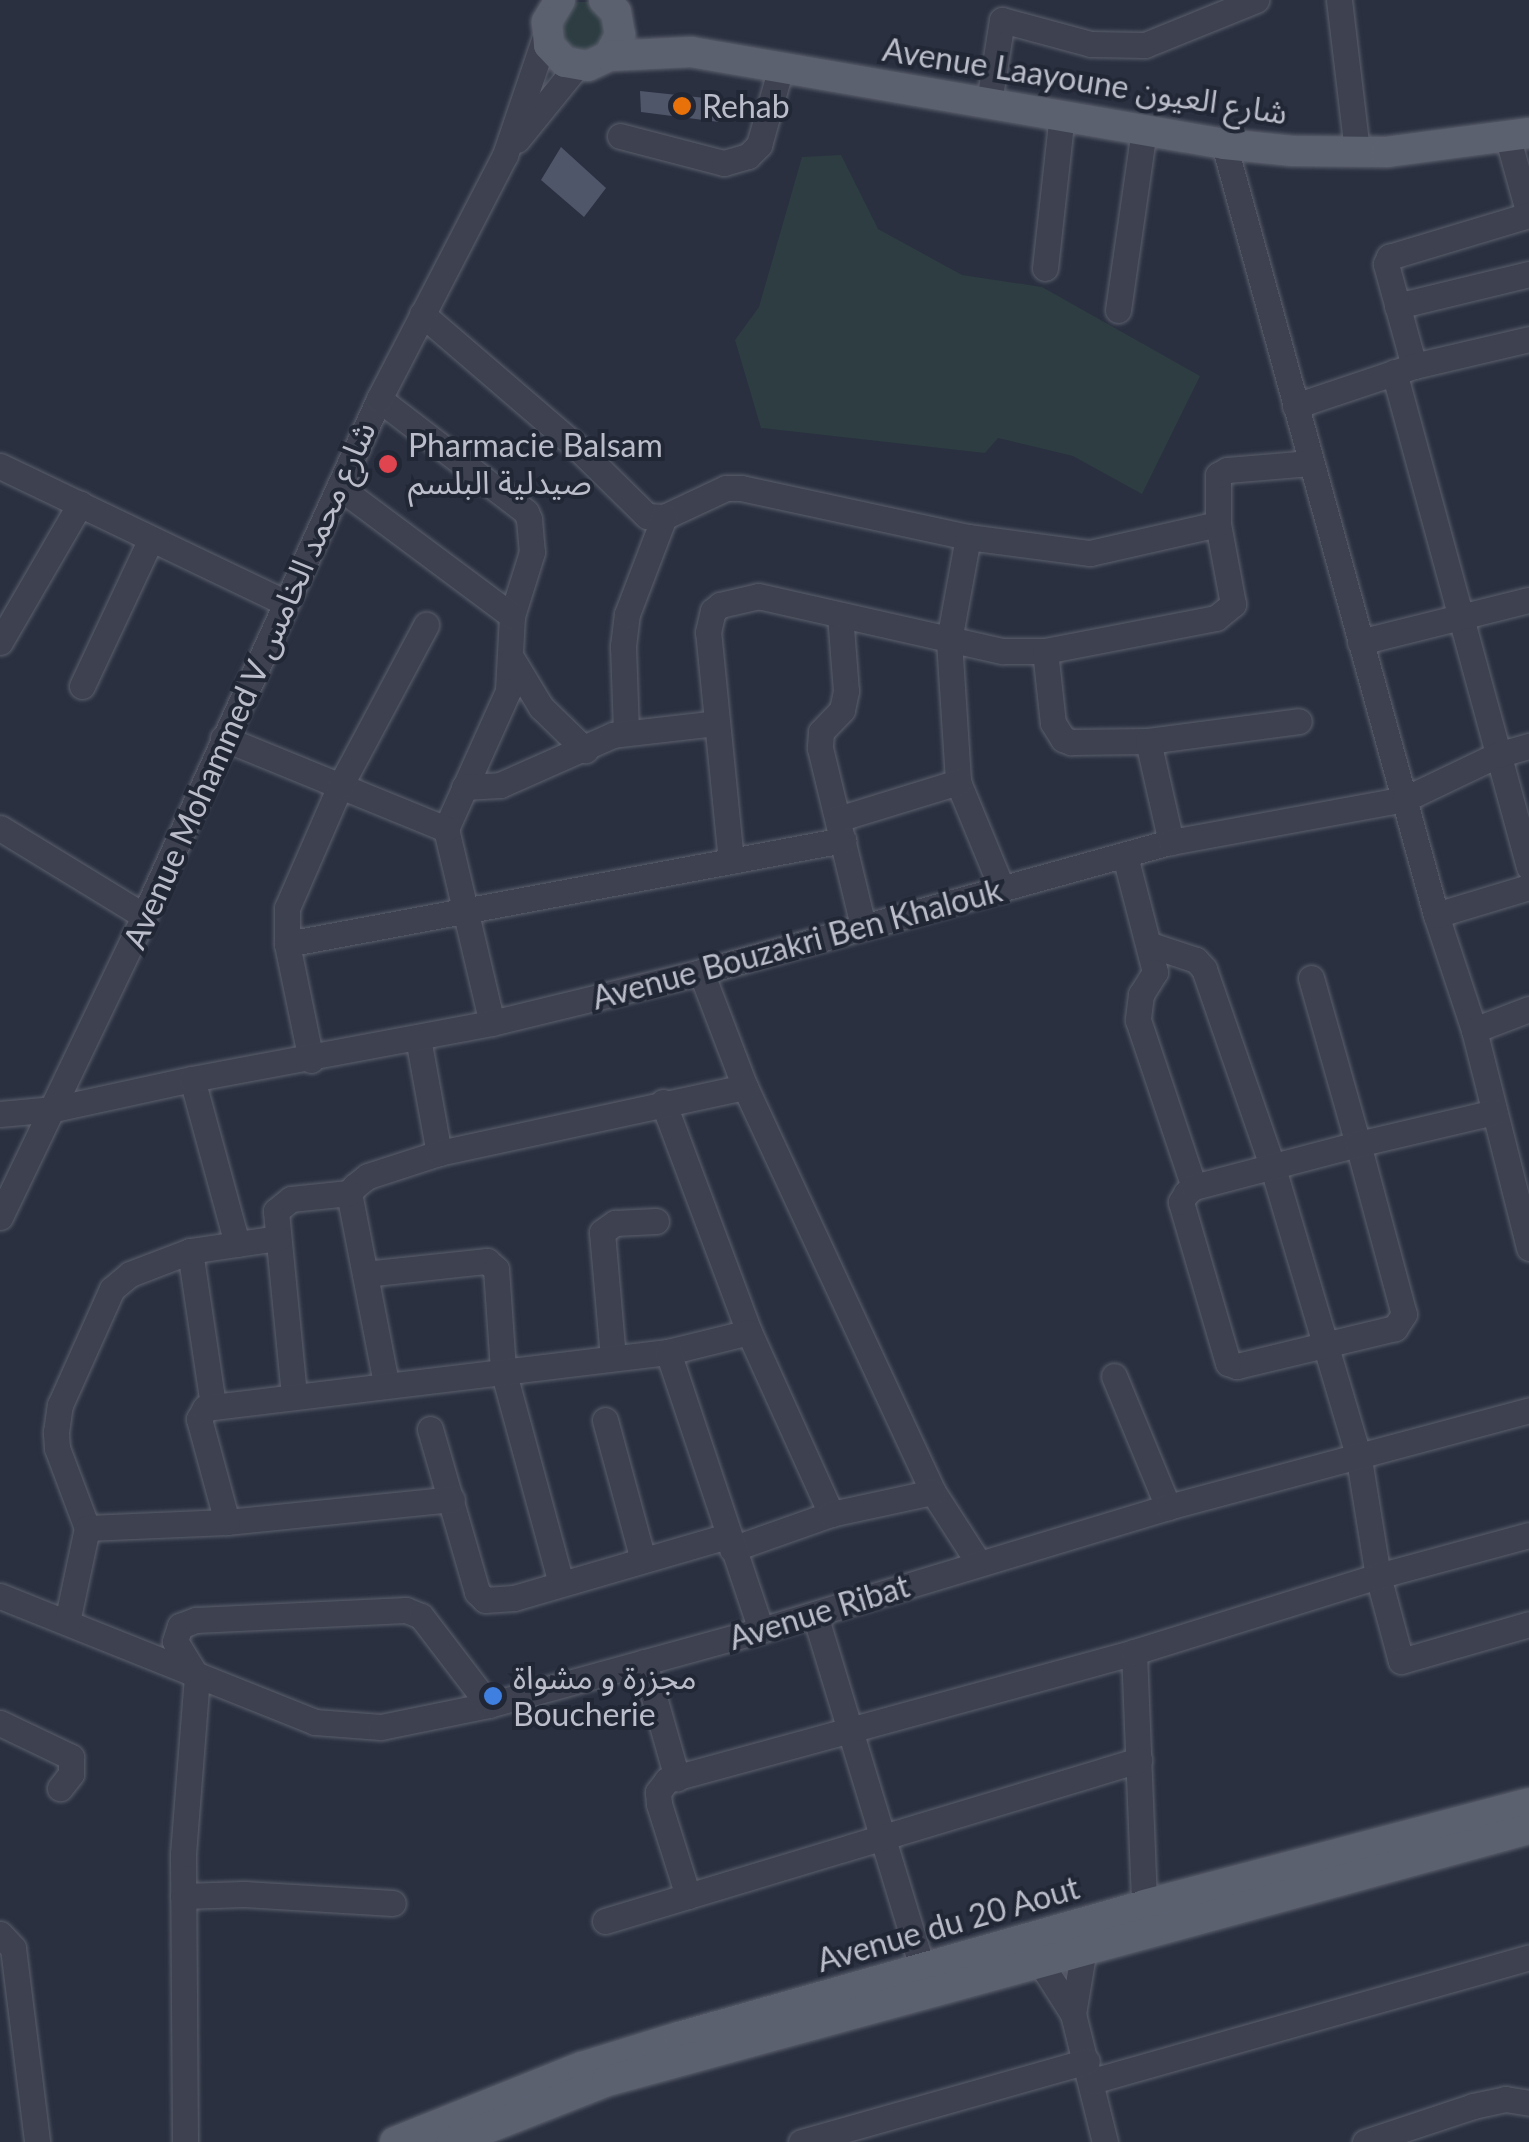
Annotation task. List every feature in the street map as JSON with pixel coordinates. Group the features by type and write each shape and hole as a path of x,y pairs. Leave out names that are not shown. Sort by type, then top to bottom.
{"main road":[{"path":"616,9 691,52"},
{"path":"609,56 620,35 616,9"},
{"path":"547,14 556,54 576,66 609,56 691,52"},
{"name":"Avenue Laayoune شارع العيون","path":"691,52 1224,144 1356,152 1519,136"},
{"name":"Avenue du 20 Aout","path":"395,2142 582,2067 1144,1905 1529,1803"},
{"name":"Avenue du 20 Aout","path":"452,2142 607,2081 1529,1829"}],"street":[{"path":"989,102 1002,20 1091,44 1146,45 1256,0"},
{"path":"1339,0 1356,152"},
{"path":"505,156 547,14"},
{"path":"505,156 576,66"},
{"path":"620,136 724,162 748,156 759,145 780,68"},
{"path":"1045,268 1062,115"},
{"path":"1118,310 1144,130"},
{"path":"1519,136 1529,214 1390,257 1386,264 1397,306 1404,369 1462,618 1529,867"},
{"path":"1224,144 1436,915 1474,1030 1494,1112 1520,1174 1529,1248"},
{"name":"Avenue Mohammed V شارع محمد الخامس","path":"0,1218 144,916 378,400 505,156"},
{"path":"1397,306 1529,274"},
{"path":"422,314 578,448 647,516 664,517 726,488 968,536 1090,553 1218,524"},
{"path":"1295,406 1404,369 1529,340"},
{"path":"378,400 528,515 530,565 512,616 508,691 446,829 492,1023"},
{"path":"731,861 708,632 713,611 720,605 758,596 1003,652 1045,652 1216,618 1231,610 1231,586 1218,524 1218,475 1227,470 1311,463"},
{"path":"3,476 80,504 284,602"},
{"path":"339,487 512,616"},
{"path":"0,642 80,504"},
{"path":"626,732 623,646 627,614 664,517"},
{"path":"968,536 950,641 958,782 1002,889"},
{"path":"82,686 151,539"},
{"path":"1360,642 1529,600"},
{"path":"840,616 846,691 842,710 821,732 820,748 863,926"},
{"path":"310,1060 287,944 286,908 340,786 426,625"},
{"path":"1045,652 1054,723 1062,739 1148,741 1299,721"},
{"path":"512,659 541,707 585,750"},
{"path":"464,787 500,785 626,732 716,723"},
{"path":"223,738 446,829"},
{"path":"1148,741 1170,842"},
{"name":"Avenue Bouzakri Ben Khalouk","path":"0,1114 54,1109 492,1023 701,972 1170,842 1405,799 1497,755 1529,746"},
{"path":"287,944 731,861 840,829 958,782"},
{"path":"0,828 144,916"},
{"path":"1125,856 1155,972 1141,994 1138,1020 1194,1186"},
{"path":"1436,915 1529,886"},
{"path":"1151,946 1196,960 1204,970 1273,1168 1360,1458 1378,1576 1401,1660 1529,1624"},
{"path":"701,972 745,1087 933,1492 978,1562"},
{"path":"1312,978 1358,1144 1404,1314 1395,1328 1237,1366 1228,1364 1181,1202 1194,1186 1358,1144 1494,1112"},
{"path":"1474,1030 1529,1009"},
{"path":"418,1038 439,1153"},
{"path":"192,1079 236,1244"},
{"path":"294,1395 276,1211 282,1203 349,1193 368,1176 439,1153 745,1087"},
{"path":"663,1102 749,1332 831,1514"},
{"path":"349,1193 386,1382"},
{"path":"613,1358 602,1232 615,1222 656,1221"},
{"path":"67,1622 87,1528 57,1448 60,1406 112,1289 130,1274 190,1251 278,1238"},
{"path":"190,1251 213,1405"},
{"path":"365,1274 487,1262 500,1281 503,1370 561,1583"},
{"path":"227,1522 199,1419 200,1411 213,1405 668,1352 749,1332"},
{"path":"668,1352 761,1630"},
{"path":"1114,1376 1168,1507"},
{"name":"Avenue Ribat","path":"0,1596 315,1722 361,1728 489,1704 644,1662 815,1615 1168,1507 1529,1410"},
{"path":"605,1420 642,1560"},
{"path":"430,1429 477,1592 485,1600 514,1598 642,1560 933,1492"},
{"path":"87,1528 227,1522 452,1499"},
{"path":"688,1896 659,1804 661,1785 677,1778 1134,1652 1378,1576 1529,1535"},
{"path":"185,2142 184,1896 197,1677 175,1640 180,1626 188,1622 406,1610 421,1616 489,1704"},
{"path":"815,1615 922,1967"},
{"path":"1134,1652 1144,1905"},
{"path":"644,1662 677,1778"},
{"path":"0,1722 72,1758 71,1774 60,1788"},
{"path":"605,1921 1138,1760"},
{"path":"184,1896 244,1894 394,1904"},
{"path":"0,1934 13,1948 38,2142"},
{"path":"1073,2014 1084,1948"},
{"path":"802,2142 837,2138 1529,1957"},
{"path":"1040,1962 1073,2014 1106,2142"},
{"path":"1366,2142 1404,2136 1489,2102 1506,2099 1529,2103"}],"shaded area":[{"path":"591,2 611,31 587,57 557,40 566,6"},
{"path":"841,155 878,229 962,275 1042,287 1200,376 1142,494 1073,456 998,438 985,453 761,428 735,340 759,307 802,157"}],"building":[{"name":"Rehab","path":"640,91 724,100 719,122 641,112"},
{"path":"561,147 606,188 584,217 541,180"}],"place":[{"name":"Rehab","path":"682,106"},
{"name":"Pharmacie Balsam صيدلية البلسم","path":"388,464"},
{"name":"مجزرة و مشواة Boucherie","path":"493,1696"}]}
